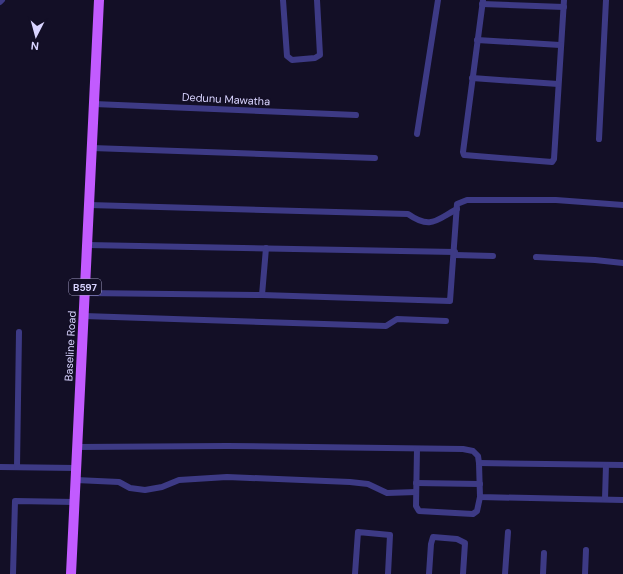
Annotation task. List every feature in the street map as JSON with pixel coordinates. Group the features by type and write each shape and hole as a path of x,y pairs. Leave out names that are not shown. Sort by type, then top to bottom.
{"main road":[{"name":"Baseline Road","path":"71,574 99,0"}],"street":[{"path":"283,0 287,56 292,60 315,58 320,55 318,0"},
{"path":"417,134 438,0"},
{"path":"599,139 606,0"},
{"path":"482,2 564,3 560,45 554,159 552,162 464,155 463,152 482,2"},
{"path":"477,40 560,45"},
{"path":"472,78 558,84"},
{"name":"Dedunu Mawatha","path":"94,104 356,115"},
{"path":"92,148 375,158"},
{"path":"85,293 262,295 450,301 455,254 457,204 467,200 556,200 623,205"},
{"path":"89,205 408,214 419,222 427,224 439,220 457,209"},
{"path":"87,245 266,248 493,256"},
{"path":"262,295 266,248"},
{"path":"536,257 623,263"},
{"path":"84,316 386,326 397,320 446,321"},
{"path":"17,467 19,332"},
{"path":"77,447 227,446 417,449 473,451 478,456 479,463 480,497 477,511 473,514 421,512 417,510 417,449"},
{"path":"479,463 623,465"},
{"path":"605,500 606,465"},
{"path":"0,467 76,468"},
{"path":"76,480 119,482 130,488 145,490 162,487 179,480 227,477 350,482 368,484 387,493 416,492"},
{"path":"416,483 480,484"},
{"path":"480,497 623,500"},
{"path":"13,574 15,501 75,502"},
{"path":"355,574 358,532 390,535 388,574"},
{"path":"505,574 508,532"},
{"path":"429,574 431,544 434,537 457,539 465,543 463,574"},
{"path":"585,574 586,550"},
{"path":"543,574 544,553"}]}
